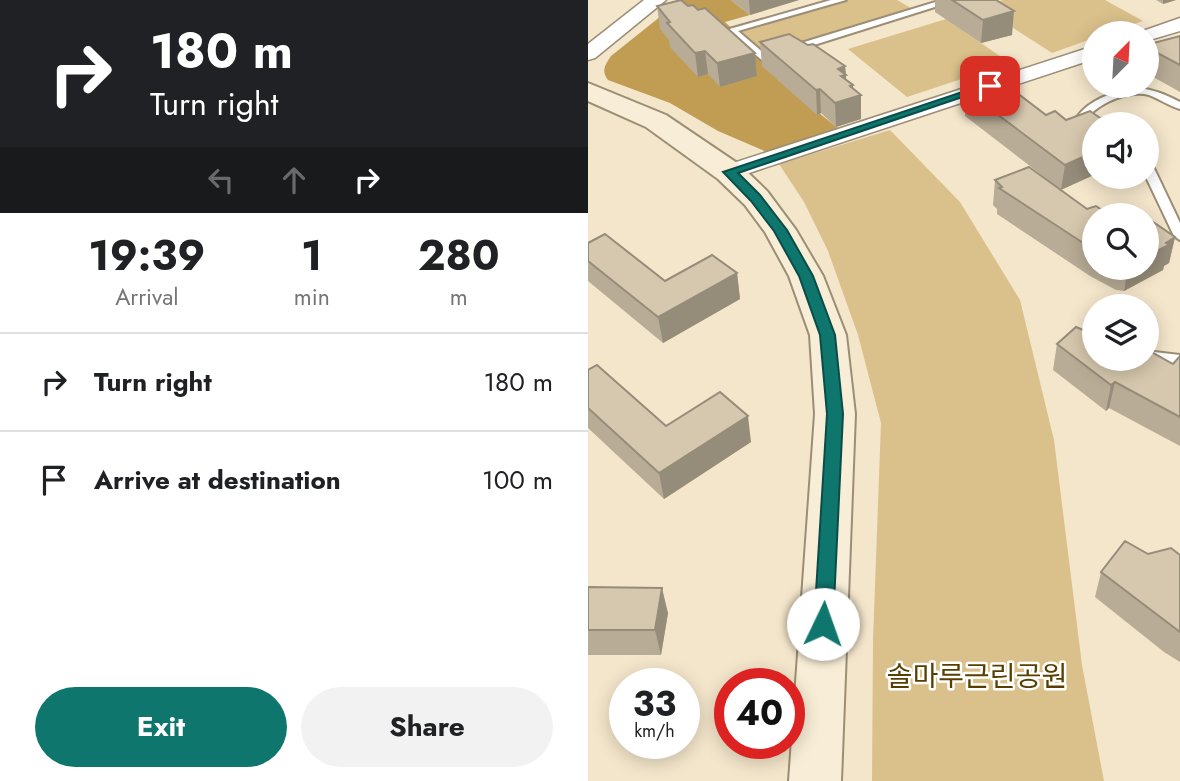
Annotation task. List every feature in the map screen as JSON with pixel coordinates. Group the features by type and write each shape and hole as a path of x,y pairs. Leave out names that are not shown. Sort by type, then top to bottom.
{"street":[{"path":"588,54 656,0"},
{"path":"1159,31 1180,24"},
{"path":"729,172 1082,56"},
{"path":"588,91 656,121 729,172 756,198 780,230 806,276 828,335 835,414 815,781"}],"lane":[{"path":"841,0 731,30 763,58 952,0"},
{"path":"1085,112 1128,91 1154,92 1180,106"},
{"path":"1158,189 1180,236"},
{"path":"1159,359 1180,359"}],"green space":[{"path":"841,0 897,0 916,11 763,58 731,30"},
{"path":"1003,0 1105,0 1143,21 1082,21 1082,42 1052,53 981,7"},
{"path":"946,19 1010,63 907,97 848,49"},
{"name":"솔마루근린공원","path":"890,130 960,202 1020,300 1054,440 1082,665 1104,781 872,781 873,640 881,423 858,335 828,251 804,202 779,164"}],"shaded area":[{"path":"681,0 731,0 750,15 725,22 763,58 778,80 839,129 769,153 718,131 670,103 608,80 605,68 611,56"}],"building":[{"path":"681,0 698,10 705,8 755,53 717,63 705,51 695,53 667,23 670,22 657,6"},
{"path":"952,0 996,0 1014,11 983,20"},
{"path":"789,34 808,45 813,44 845,66 838,69 846,75 841,76 861,95 835,103 760,42"},
{"path":"1180,36 1180,65 1159,54 1159,42"},
{"path":"992,83 1010,96 1017,93 1046,115 1055,111 1066,120 1082,114 1082,157 1065,165 966,91"},
{"path":"1029,167 1082,205 1082,242 999,188 1002,187 995,180"},
{"path":"1159,226 1175,237 1166,243 1169,245 1159,250"},
{"path":"605,234 665,281 712,255 737,273 658,317 588,261 588,243"},
{"path":"1076,327 1082,330 1082,363 1057,344"},
{"path":"1159,356 1173,364 1180,356 1180,417 1115,382 1111,385 1093,371 1159,371"},
{"path":"597,365 666,426 720,392 748,416 659,473 588,408 588,370"},
{"path":"1125,541 1148,554 1171,548 1180,555 1180,632 1101,572"},
{"path":"588,587 662,588 655,630 588,630"}],"route":[{"path":"823,624 835,414 828,335 806,276 780,230 756,198 729,172 990,86"}]}
